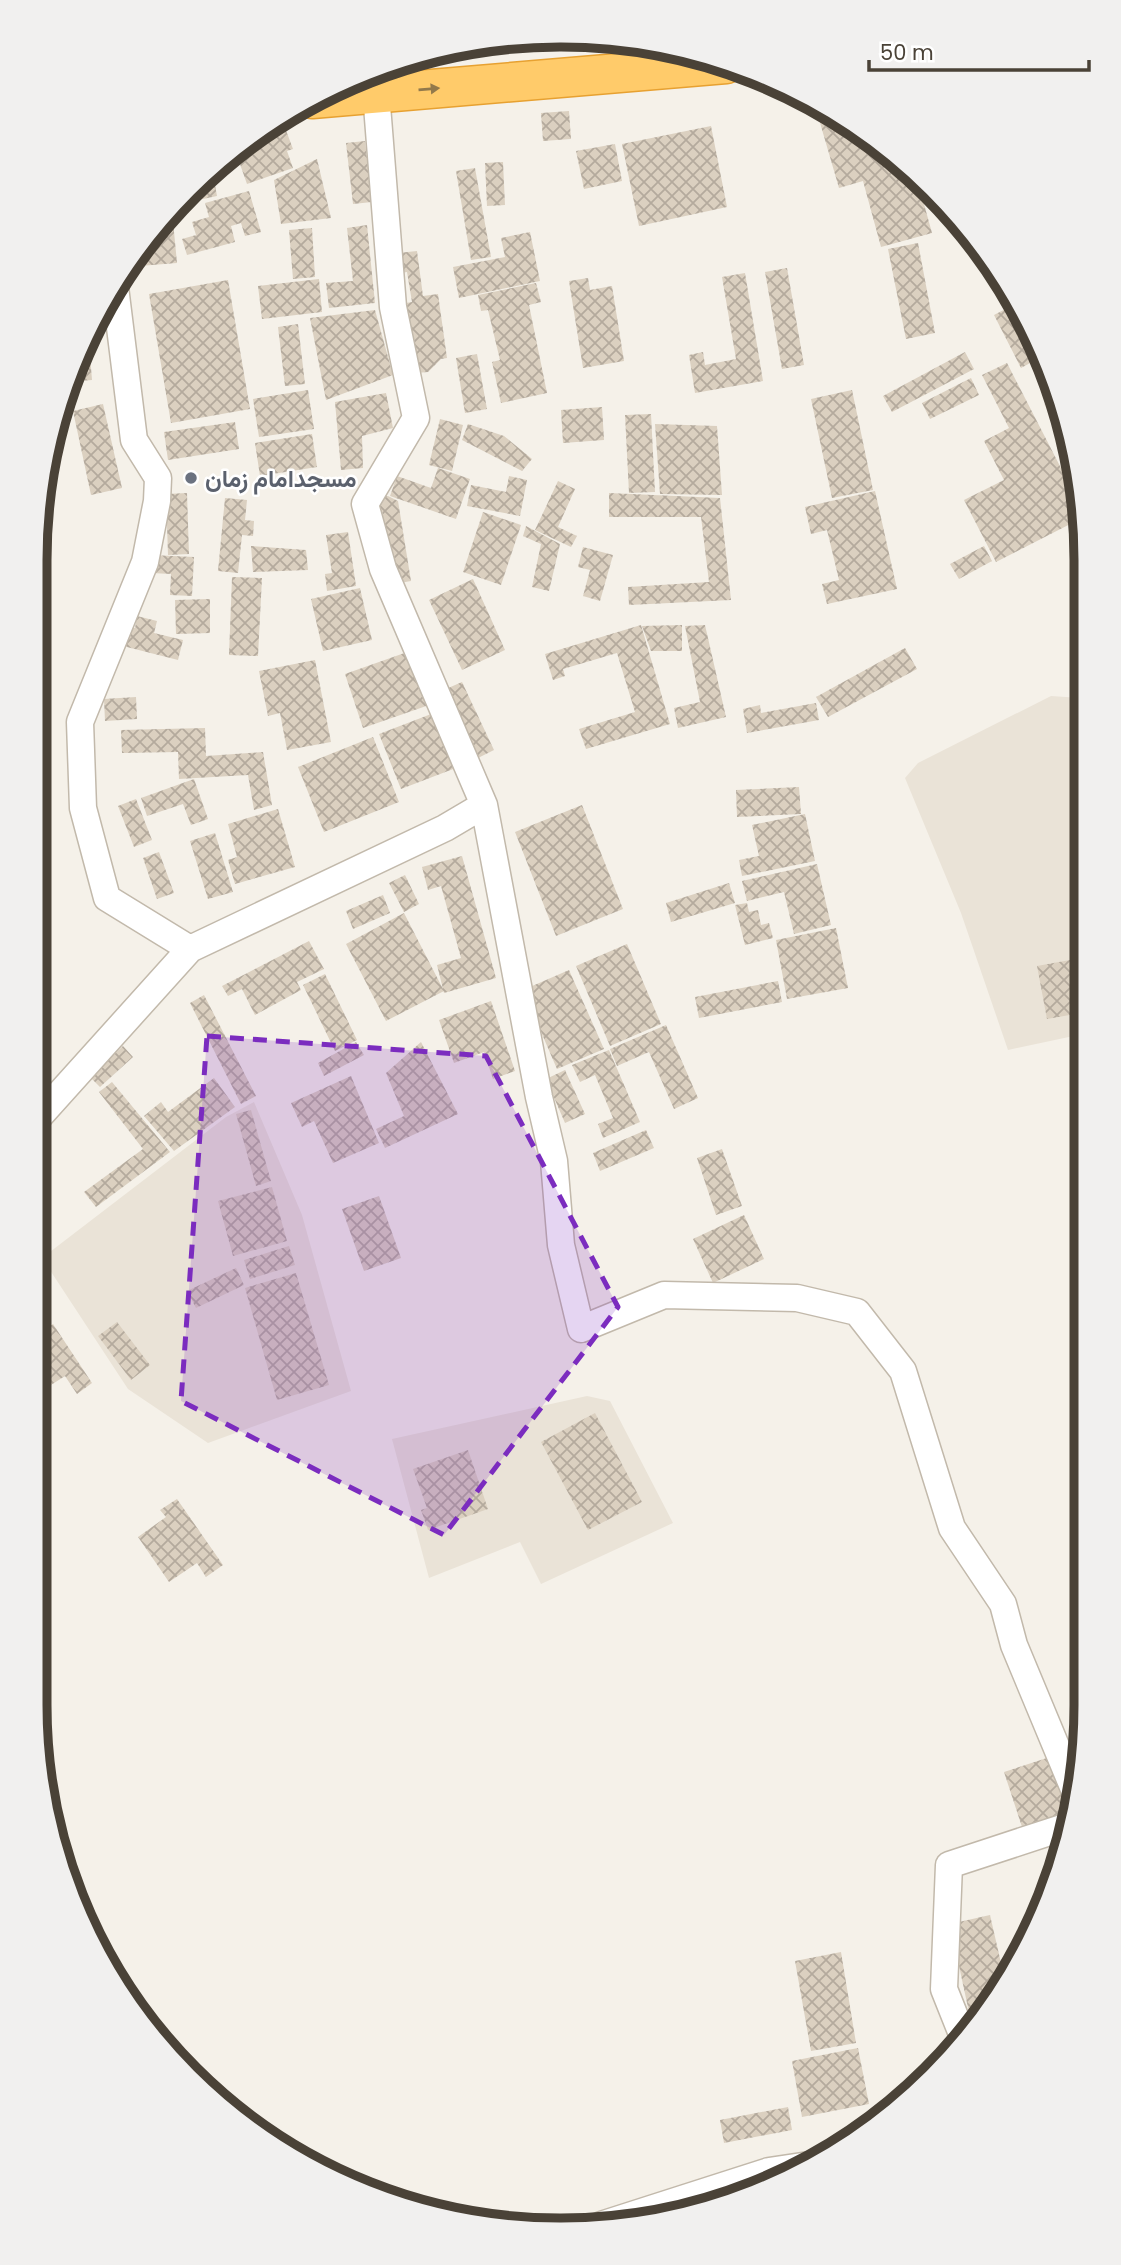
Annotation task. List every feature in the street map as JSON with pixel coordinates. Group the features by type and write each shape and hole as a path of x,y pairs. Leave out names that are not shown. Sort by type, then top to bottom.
{"highway":[{"path":"341,96 698,66"}],"street":[{"path":"376,93 393,307 416,418 365,504 383,569 484,805 538,1097 554,1161 561,1245 581,1329 664,1294 797,1298 857,1312 903,1371 952,1528 1003,1604 1014,1645 1068,1776"},
{"path":"117,303 134,440 158,478 157,500 145,562 80,722 83,808 107,898 190,948"},
{"path":"47,1108 190,948 445,828 484,805"},
{"path":"959,2028 944,1989 948,1865 1058,1829"},
{"path":"648,2210 778,2170"}],"highlighted area":[{"path":"207,1036 486,1056 618,1307 444,1535 181,1401"}],"shaded area":[{"path":"1049,402 1055,425 1044,404"},
{"path":"1051,696 1074,698 1074,1036 1008,1050 961,913 905,778 918,763"},
{"path":"254,1102 302,1215 351,1391 208,1443 128,1389 47,1266 47,1254 226,1117"},
{"path":"587,1396 610,1401 673,1523 541,1584 520,1542 429,1578 392,1439"}],"building":[{"path":"569,111 571,139 543,141 541,113"},
{"path":"818,117 873,153 922,197 932,233 881,247 863,181 839,188"},
{"path":"711,126 727,207 639,226 622,144"},
{"path":"285,128 293,149 287,151 293,168 247,184 239,161"},
{"path":"365,141 372,202 353,204 346,143"},
{"path":"615,144 622,181 584,189 576,151"},
{"path":"317,159 331,218 281,224 274,180"},
{"path":"503,162 505,205 487,206 485,163"},
{"path":"475,168 491,257 471,260 456,171"},
{"path":"215,182 217,196 198,198"},
{"path":"249,191 261,232 245,236 241,223 231,226 235,242 187,255 182,239 196,235 192,222 209,217 205,203"},
{"path":"173,224 177,263 140,266"},
{"path":"367,225 375,303 329,308 326,283 353,281 347,228"},
{"path":"312,228 315,277 293,279 289,230"},
{"path":"530,232 540,281 459,298 453,267 505,257 501,238"},
{"path":"918,243 935,333 906,339 888,249"},
{"path":"417,251 423,296 438,294 447,358 441,359 428,372 416,373 406,303 412,302 407,272 401,273 398,253"},
{"path":"787,268 804,365 782,369 765,272"},
{"path":"745,273 763,381 695,393 689,355 703,352 705,365 736,359 722,277"},
{"path":"588,278 590,290 612,286 624,361 583,368 569,281"},
{"path":"319,279 322,312 262,319 258,286"},
{"path":"228,280 250,409 171,423 149,294"},
{"path":"536,283 541,302 529,305 547,393 501,403 492,362 500,360 488,310 481,311 478,295"},
{"path":"1007,308 1034,361 1021,368 994,315"},
{"path":"375,310 393,375 326,400 310,318"},
{"path":"298,324 305,384 285,386 278,327"},
{"path":"965,352 974,369 892,412 883,396"},
{"path":"477,354 487,409 465,413 456,358"},
{"path":"90,355 92,380 80,381"},
{"path":"1007,363 1067,480 1072,523 996,562 964,500 1004,480 984,441 1009,428 982,375"},
{"path":"971,378 979,395 930,419 922,403"},
{"path":"308,390 314,429 259,437 253,399"},
{"path":"852,390 873,490 832,498 811,399"},
{"path":"386,393 393,428 362,436 363,468 341,470 335,402"},
{"path":"103,404 122,488 91,495 73,411"},
{"path":"602,407 604,440 563,443 561,410"},
{"path":"651,414 655,492 629,493 625,415"},
{"path":"440,419 463,425 452,471 429,465"},
{"path":"235,422 239,449 168,460 164,432"},
{"path":"468,424 504,436 532,459 522,471 462,440"},
{"path":"655,424 717,426 722,495 660,494"},
{"path":"312,434 317,467 260,476 255,443"},
{"path":"438,468 470,479 456,519 390,496 397,476 431,488"},
{"path":"509,476 527,480 520,516 467,506 471,485 506,492"},
{"path":"558,481 575,489 558,527 577,536 571,547 535,530"},
{"path":"875,491 897,589 827,604 822,584 839,580 827,530 811,534 805,507"},
{"path":"187,493 189,554 168,555 166,494"},
{"path":"609,493 720,498 731,600 629,605 628,587 709,582 701,517 609,517"},
{"path":"388,496 398,501 411,581 394,584 382,511 371,513 369,498"},
{"path":"225,498 247,500 245,520 254,521 253,536 242,535 238,573 218,571"},
{"path":"483,512 521,525 501,585 463,572"},
{"path":"526,526 560,544 549,591 532,587 541,544 523,536"},
{"path":"348,532 356,586 327,591 325,574 332,573 326,535"},
{"path":"251,546 306,550 308,570 253,572"},
{"path":"984,546 992,561 959,579 950,564"},
{"path":"583,547 613,555 600,601 583,596 590,570 578,567"},
{"path":"152,555 194,557 192,596 170,595 171,574 151,573"},
{"path":"232,577 262,578 258,656 229,655"},
{"path":"473,579 505,650 462,670 429,600"},
{"path":"360,588 372,640 323,651 311,599"},
{"path":"210,599 210,633 176,634 175,600"},
{"path":"137,616 157,621 154,633 183,640 178,660 123,646 127,626 135,628"},
{"path":"641,625 670,724 586,749 579,729 635,712 617,653 563,669 565,676 553,680 545,654"},
{"path":"682,625 682,651 651,651 642,626"},
{"path":"705,625 726,717 678,728 674,708 700,702 685,626"},
{"path":"905,648 917,669 828,717 816,697"},
{"path":"413,650 432,704 363,728 345,674"},
{"path":"315,660 331,742 287,750 280,713 268,716 259,671"},
{"path":"462,682 494,750 472,761 439,692"},
{"path":"136,697 137,719 105,721 104,699"},
{"path":"816,703 819,720 747,733 743,709 760,705 761,713"},
{"path":"439,711 461,766 401,789 379,734"},
{"path":"205,728 206,756 263,752 272,805 254,810 248,775 179,779 178,752 122,753 121,730"},
{"path":"373,737 399,802 324,832 298,767"},
{"path":"194,779 208,819 191,825 183,804 147,816 141,798"},
{"path":"799,787 801,814 737,817 736,790"},
{"path":"136,799 152,840 134,847 118,806"},
{"path":"582,805 623,909 556,936 515,832"},
{"path":"278,809 295,867 235,884 228,860 237,857 228,824"},
{"path":"805,814 815,861 742,876 739,860 759,856 752,825"},
{"path":"215,833 233,892 208,899 190,841"},
{"path":"159,852 174,893 157,899 143,858"},
{"path":"462,856 496,978 444,993 437,965 461,958 441,886 428,890 422,867"},
{"path":"817,864 831,925 794,934 784,892 747,901 742,881"},
{"path":"405,875 419,904 404,912 389,883"},
{"path":"729,883 735,903 671,922 666,903"},
{"path":"383,895 390,913 353,929 346,911"},
{"path":"747,903 749,912 758,910 761,925 769,923 773,938 745,945 735,905"},
{"path":"404,913 444,991 386,1021 346,944"},
{"path":"836,928 848,988 787,999 776,940"},
{"path":"309,941 324,969 297,982 301,990 255,1015 242,989 228,996 222,986"},
{"path":"627,944 661,1024 610,1046 576,966"},
{"path":"1070,960 1074,979 1074,1014 1047,1019 1037,966"},
{"path":"569,970 604,1049 557,1069 523,990"},
{"path":"325,974 357,1040 335,1051 303,985"},
{"path":"778,981 782,1002 699,1018 695,997"},
{"path":"204,995 256,1096 241,1104 190,1003"},
{"path":"491,1001 515,1071 493,1079 484,1052 454,1063 439,1020"},
{"path":"666,1025 698,1098 674,1109 649,1052 617,1066 610,1049"},
{"path":"356,1042 364,1055 324,1076 318,1063"},
{"path":"421,1042 458,1114 385,1148 376,1129 404,1116 386,1073"},
{"path":"123,1046 133,1057 100,1087 90,1077"},
{"path":"609,1050 640,1122 603,1138 598,1124 613,1118 595,1075 580,1082 572,1065"},
{"path":"565,1070 585,1114 565,1123 546,1079"},
{"path":"351,1076 379,1143 333,1163 314,1121 302,1127 291,1103"},
{"path":"214,1078 235,1107 174,1151 144,1116 161,1102 168,1112"},
{"path":"112,1082 170,1152 96,1207 84,1192 143,1149 99,1092"},
{"path":"251,1110 271,1181 256,1186 236,1114"},
{"path":"646,1130 654,1148 600,1171 593,1153"},
{"path":"722,1149 742,1206 716,1215 697,1158"},
{"path":"272,1187 287,1241 233,1256 218,1201"},
{"path":"379,1196 401,1258 364,1271 342,1209"},
{"path":"744,1215 764,1259 713,1283 693,1239"},
{"path":"289,1246 295,1265 250,1279 244,1260"},
{"path":"236,1268 244,1285 196,1308 187,1291"},
{"path":"296,1273 329,1385 277,1400 245,1288"},
{"path":"117,1322 150,1365 131,1380 98,1336"},
{"path":"53,1324 92,1383 77,1394 65,1376 47,1388 47,1328"},
{"path":"595,1413 642,1502 588,1530 541,1442"},
{"path":"468,1450 488,1509 428,1530 421,1510 427,1508 413,1469"},
{"path":"177,1499 223,1565 206,1577 197,1563 169,1582 138,1537 166,1517 160,1510"},
{"path":"1050,1757 1065,1801 1061,1818 1023,1830 1004,1772"},
{"path":"990,1915 1002,1966 970,2015 950,1924"},
{"path":"841,1952 856,2043 811,2051 795,1961"},
{"path":"858,2048 869,2104 802,2117 792,2061"},
{"path":"788,2107 792,2130 724,2143 720,2120"}],"place":[{"name":"مسجدامام زمان","path":"191,478"}]}
